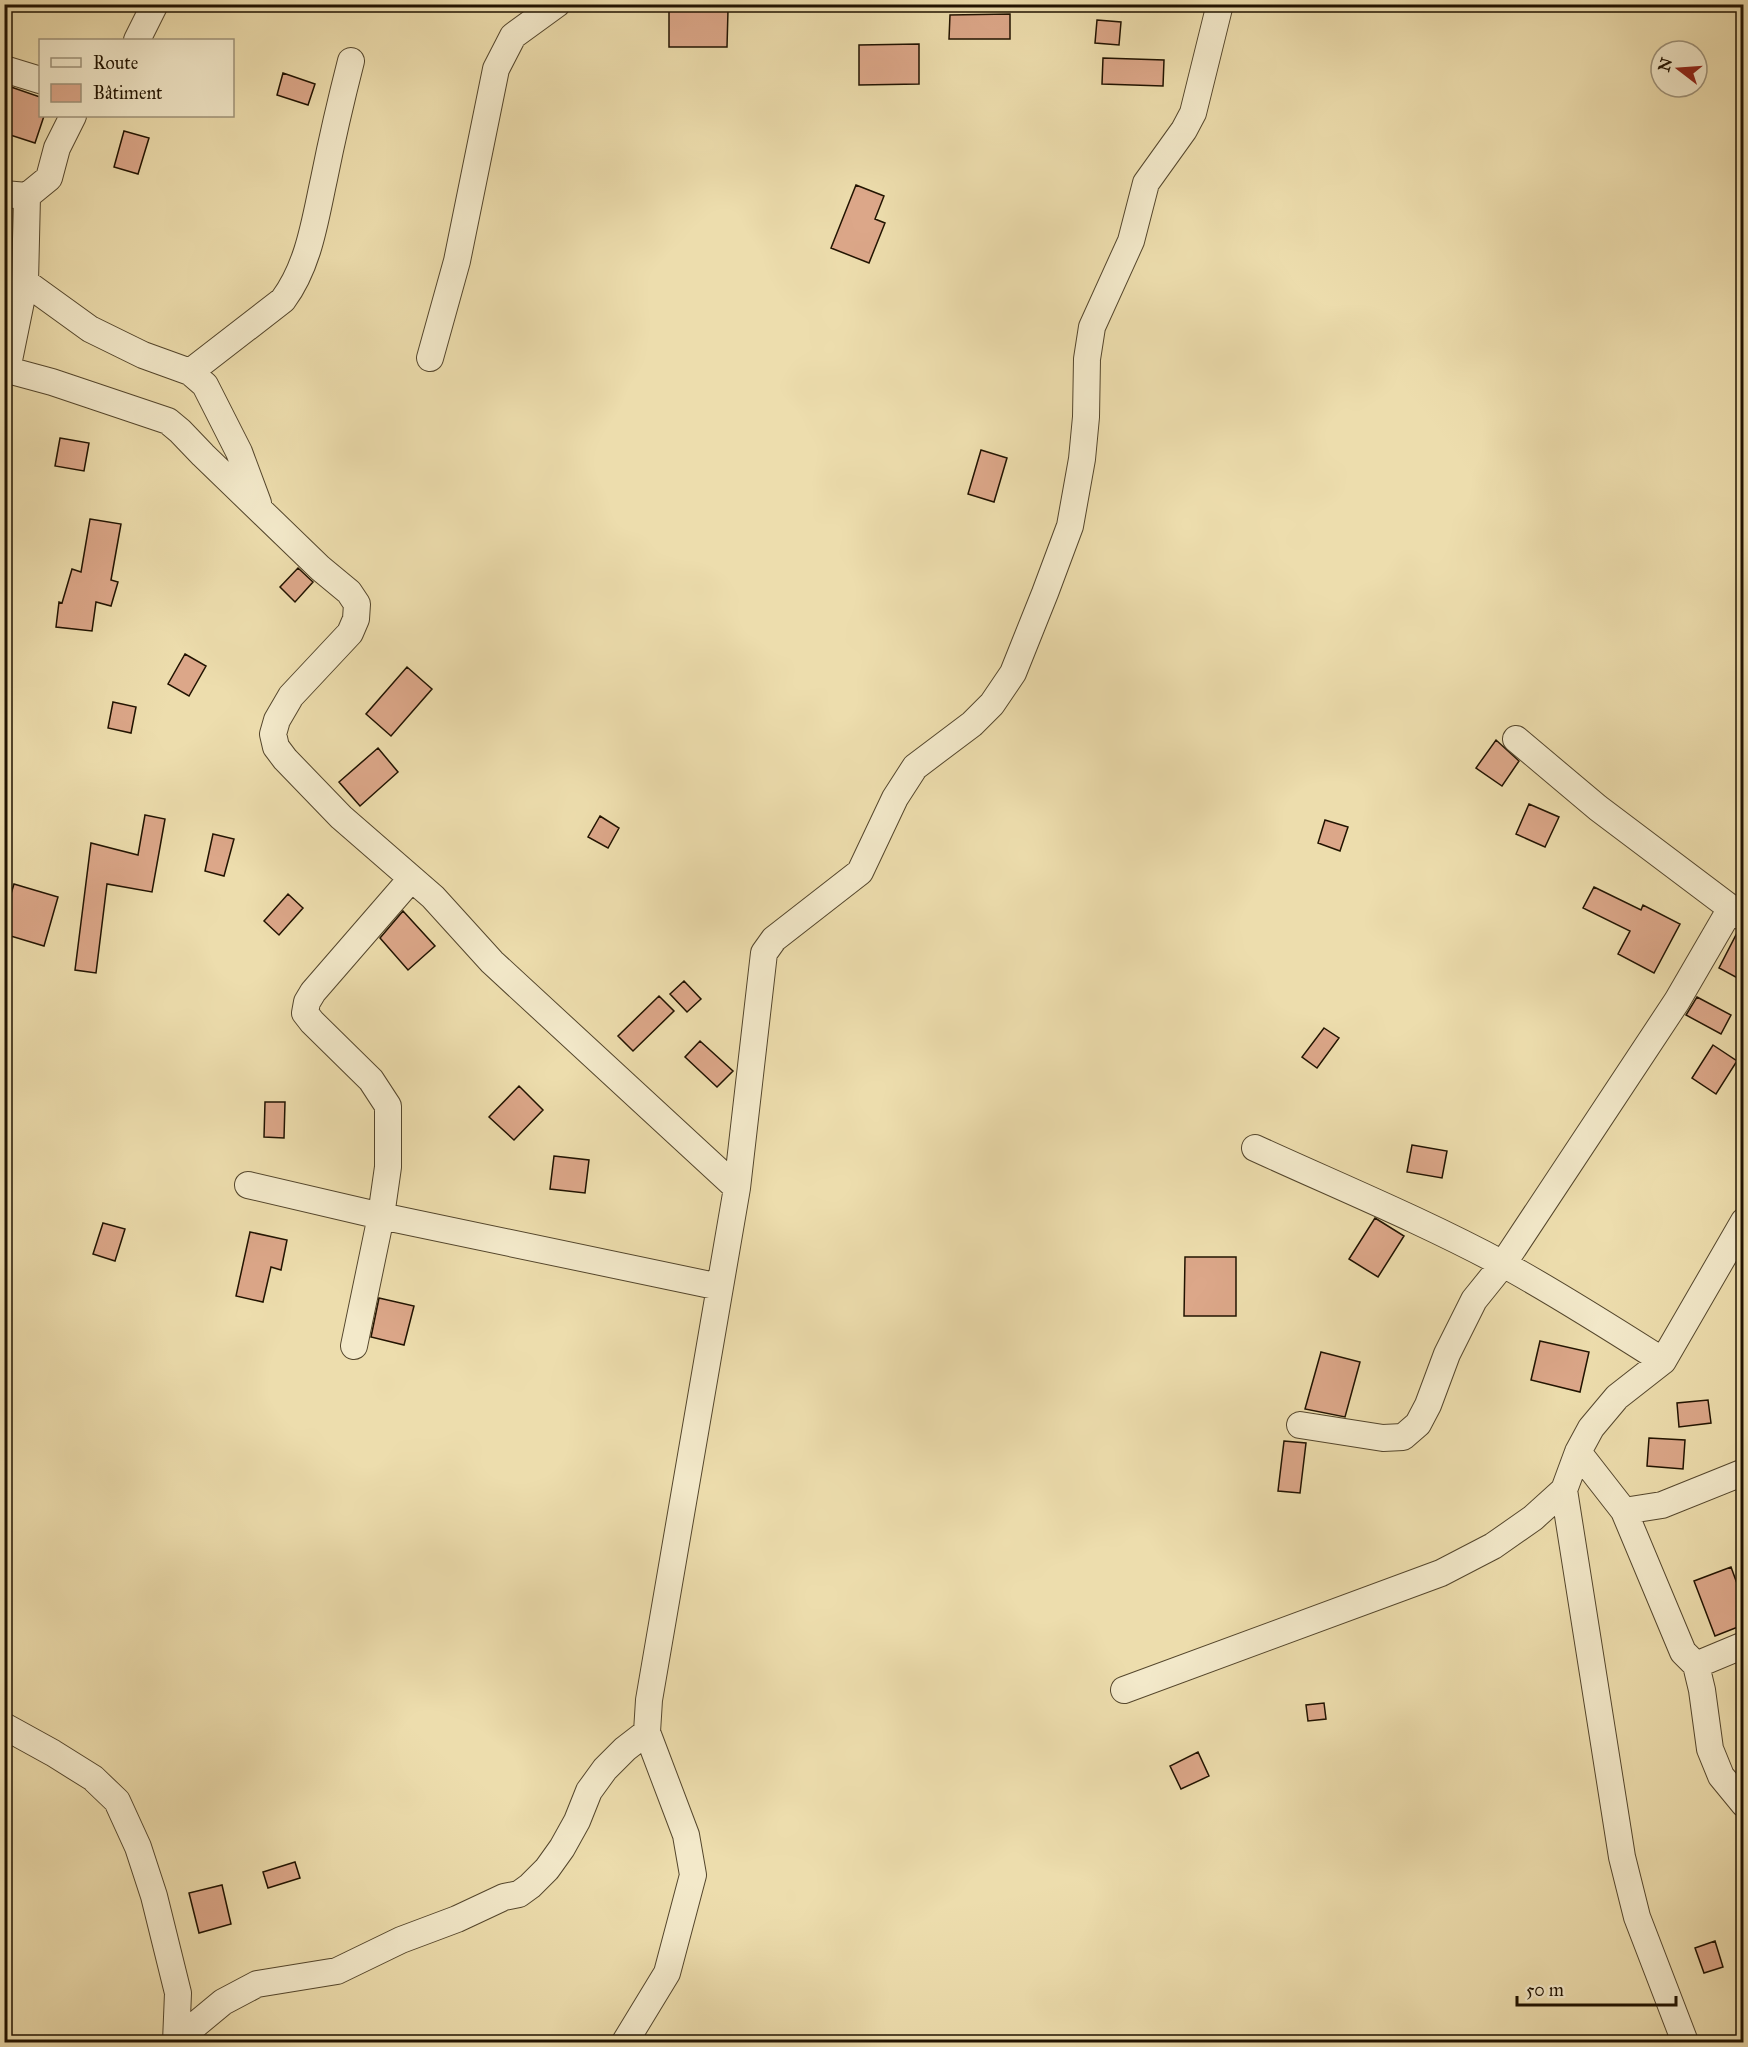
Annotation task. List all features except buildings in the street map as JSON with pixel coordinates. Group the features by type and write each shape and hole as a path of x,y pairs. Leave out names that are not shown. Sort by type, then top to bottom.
{"street":[{"path":"138,39 155,4"},
{"path":"430,358 457,261 496,69 513,36 557,4"},
{"path":"625,2043 667,1973 693,1875 686,1834 647,1732 653,1680 737,1188 764,953 774,939 860,872 895,798 915,767 972,724 992,704 1012,673 1070,526 1082,459 1086,417 1087,359 1092,327 1131,241 1146,183 1184,130 1193,113 1220,4"},
{"path":"190,372 283,300 294,286 301,271 314,225 351,61"},
{"path":"4,69 39,80"},
{"path":"72,117 57,148 49,178 16,195 25,282 6,370 52,382 168,421 320,568 349,592 357,604 356,619 350,633 291,696 277,720 273,734 276,747 341,817 433,897 492,962 737,1188"},
{"path":"25,282 98,333 151,358 190,372 205,385 239,452 260,509"},
{"path":"1300,1425 1383,1438 1403,1437 1418,1424 1428,1405 1447,1354 1474,1300 1503,1264 1737,913 1598,808 1516,739"},
{"path":"354,1346 381,1216 388,1167 388,1106 371,1080 312,1022 305,1012 307,1002 313,992 411,879"},
{"path":"1255,1148 1437,1231 1503,1264 1663,1361"},
{"path":"248,1185 381,1216 720,1287"},
{"path":"1124,1690 1441,1573 1493,1546 1533,1518 1564,1490 1578,1452 1591,1428 1617,1397 1663,1361 1743,1221"},
{"path":"1578,1452 1624,1511 1683,1652 1696,1665 1702,1690 1710,1749 1721,1776 1743,1803"},
{"path":"1624,1511 1662,1505 1743,1472"},
{"path":"1564,1490 1622,1857 1637,1917 1685,2043"},
{"path":"1696,1665 1743,1645"},
{"path":"4,1726 93,1778 117,1801 138,1846 154,1896 178,1993 176,2043"},
{"path":"182,2043 194,2026 223,2002 257,1984 337,1971 401,1940 457,1919 504,1897 519,1894 547,1869 562,1848 577,1821 589,1791 605,1769 647,1732"}]}
